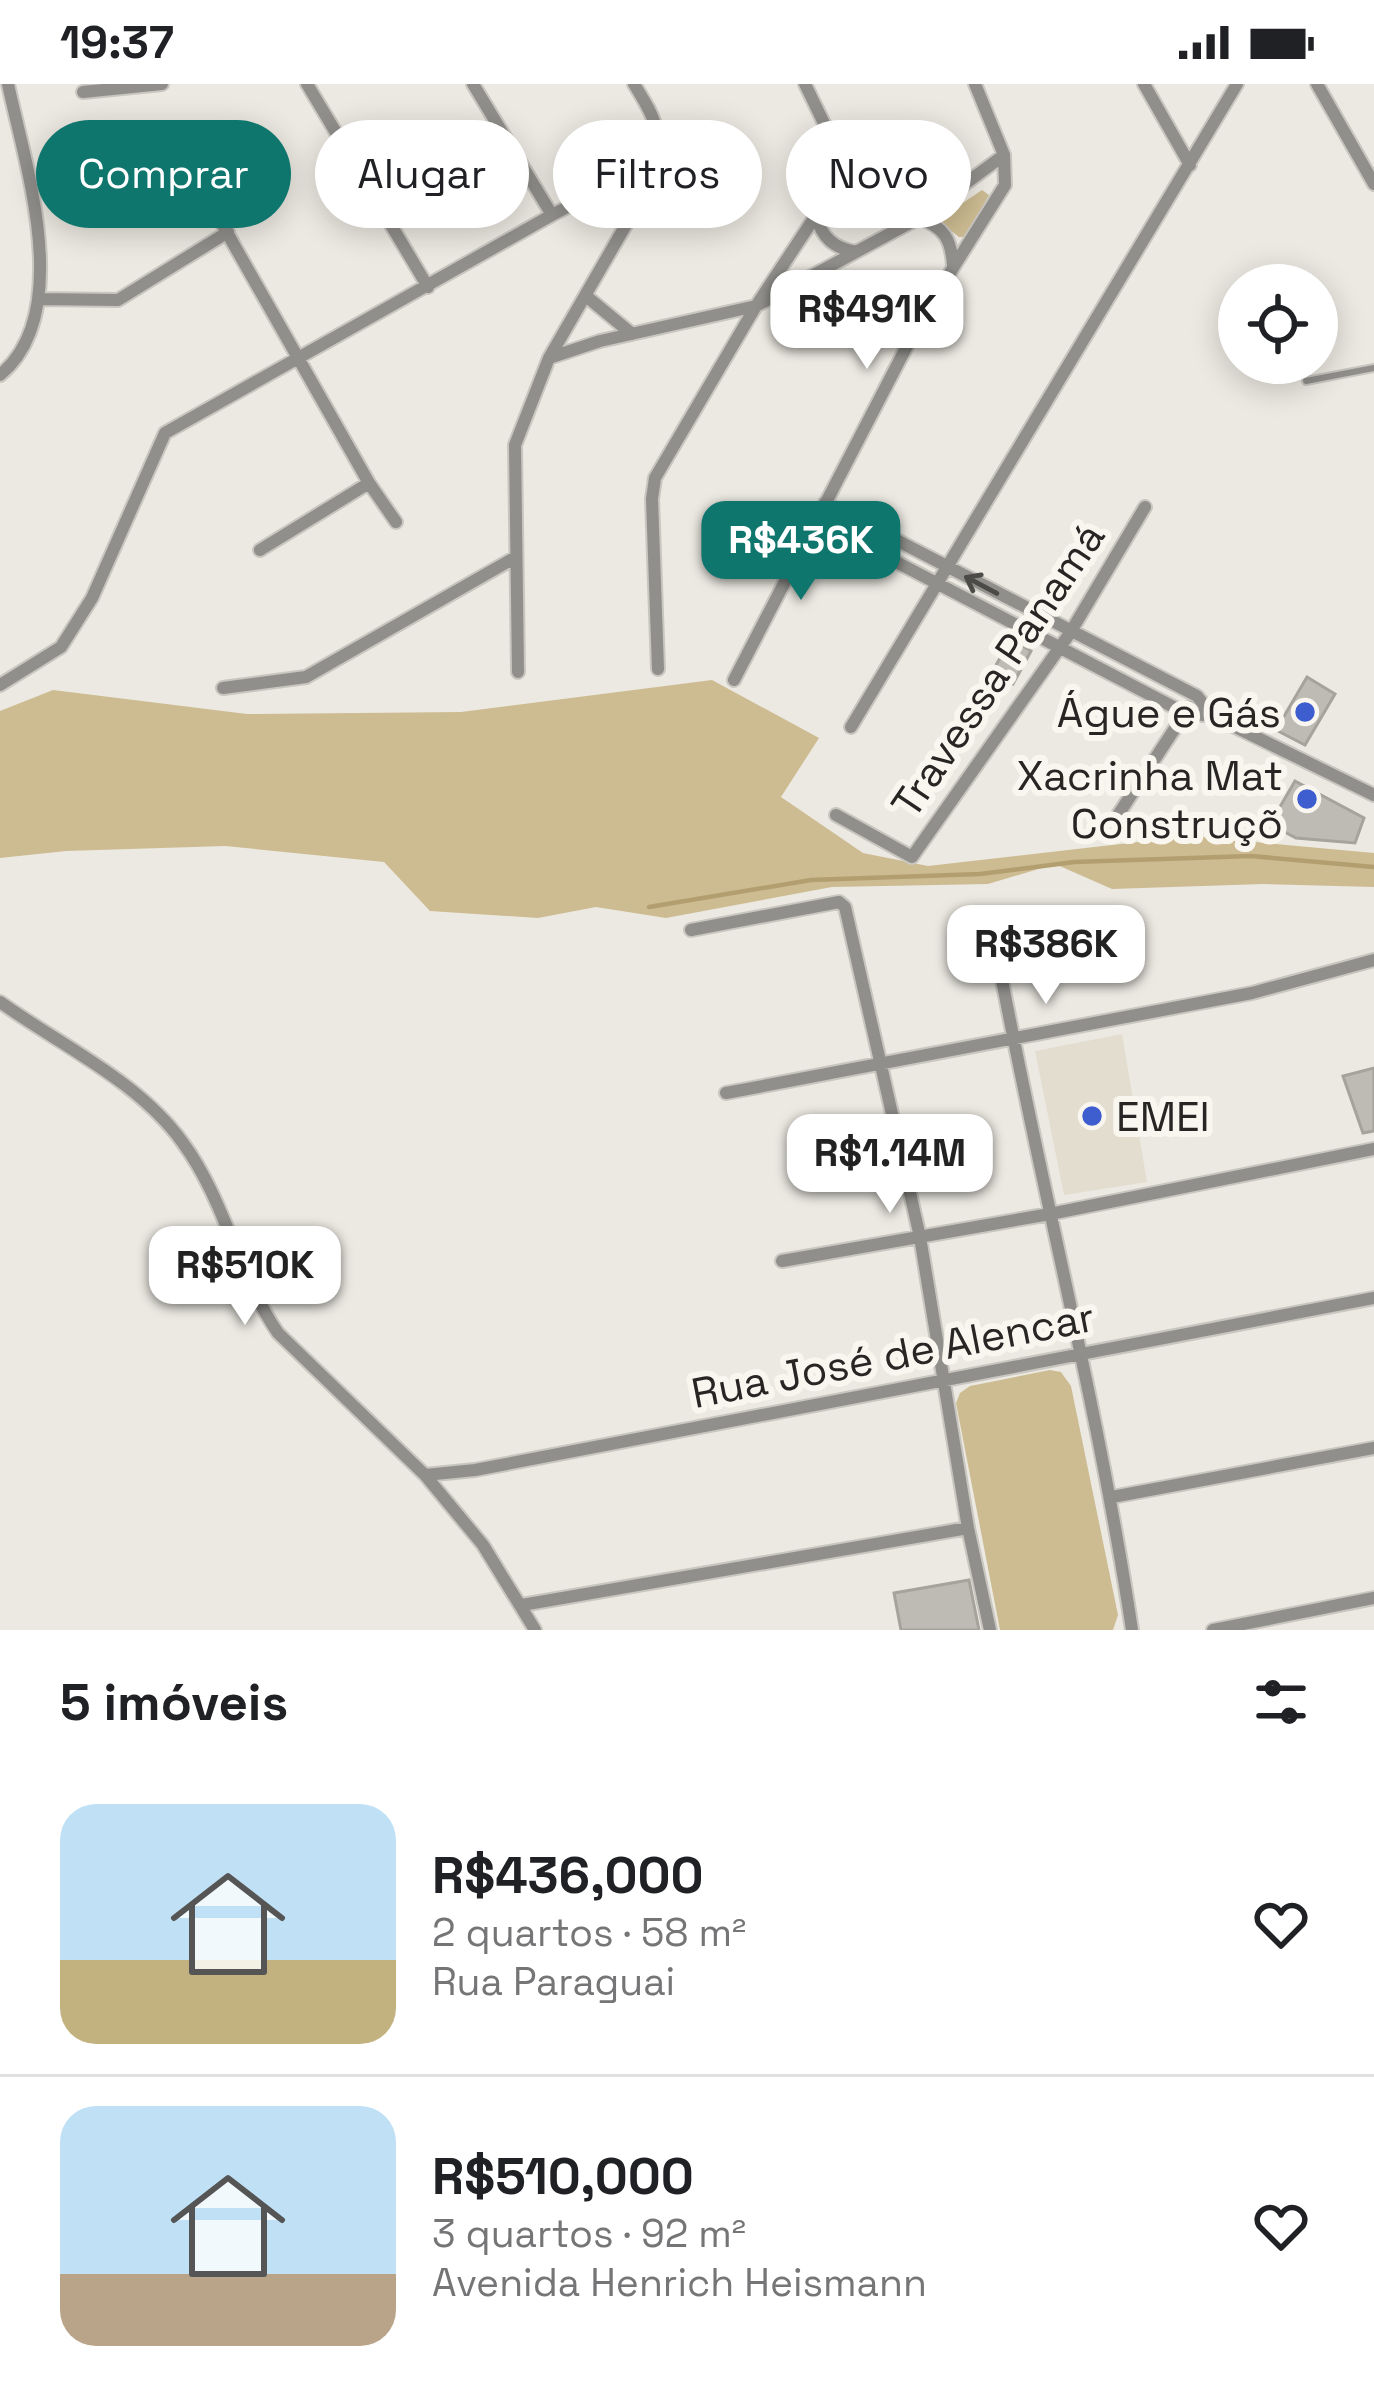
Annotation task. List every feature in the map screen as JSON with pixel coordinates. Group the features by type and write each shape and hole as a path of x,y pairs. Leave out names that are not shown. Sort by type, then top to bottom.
{"street":[{"path":"0,375 31,336 38,299 38,226 8,84"},
{"path":"83,92 162,84"},
{"path":"307,84 428,286"},
{"path":"0,685 62,647 92,598 165,433 552,215 473,84"},
{"path":"634,84 655,120"},
{"path":"805,84 822,120"},
{"path":"734,680 952,265 1005,185 1004,155 975,84"},
{"path":"1144,84 1190,164"},
{"path":"850,727 1237,84"},
{"path":"1317,84 1374,184"},
{"path":"971,179 1004,155"},
{"path":"226,228 396,523"},
{"path":"518,672 515,445 549,358 624,228"},
{"path":"658,670 655,478 756,306 808,228"},
{"path":"821,228 834,245 856,252"},
{"path":"549,358 756,306 900,228"},
{"path":"938,228 951,243 952,265"},
{"path":"38,299 118,300 228,232"},
{"path":"586,296 632,334"},
{"path":"260,550 369,483"},
{"path":"825,503 1197,696 1214,716"},
{"name":"Travessa Panamá","path":"836,815 912,856 1070,633 1145,507"},
{"path":"816,520 1185,713 1214,716 1374,795"},
{"path":"224,688 306,677 516,557"},
{"path":"1110,673 1118,657"},
{"path":"1116,818 1197,696"},
{"path":"691,931 839,902 845,908 920,1238 968,1528 990,1630"},
{"path":"991,920 1012,1038 1112,1497 1132,1630"},
{"path":"726,1093 1252,993 1374,960"},
{"path":"0,1002 115,1079 183,1142 260,1307 278,1334 425,1475 484,1545 535,1630"},
{"path":"782,1261 1050,1214 1374,1149"},
{"name":"Rua José de Alencar","path":"425,1475 1374,1298"},
{"path":"1112,1497 1374,1448"},
{"path":"522,1605 968,1528"},
{"path":"1213,1630 1374,1598"}],"lane":[{"path":"1338,375 1374,368"}],"shaded area":[{"path":"982,190 989,195 971,228 971,197"},
{"path":"948,228 971,228 966,237"},
{"path":"712,680 819,738 781,797 863,853 928,866 1190,836 1374,853 1374,887 1263,884 1112,889 1055,864 988,884 832,887 666,918 596,907 538,918 430,911 384,862 225,846 0,858 0,711 53,690 247,714 461,712"},
{"name":"EMEI","path":"1122,1034 1147,1182 1064,1195 1035,1051"},
{"path":"1050,1370 1061,1372 1071,1386 1118,1615 1113,1630 1000,1630 956,1403 970,1386"}],"building":[{"path":"1011,639 1031,651 1013,684 992,672"},
{"name":"Águe e Gás","path":"1307,677 1335,694 1305,745 1276,730"},
{"name":"Xacrinha Mat Construçõ","path":"1295,781 1364,818 1355,843 1296,838 1270,824"},
{"path":"1374,1068 1374,1131 1363,1133 1343,1076"},
{"path":"969,1580 979,1630 901,1630 894,1593"}],"waterway":[{"path":"649,907 811,880 980,874 1074,862 1251,856 1374,867"}],"place":[{"name":"Águe e Gás","path":"1305,712"},
{"name":"Xacrinha Mat Construçõ","path":"1307,799"},
{"name":"EMEI","path":"1092,1116"}]}
